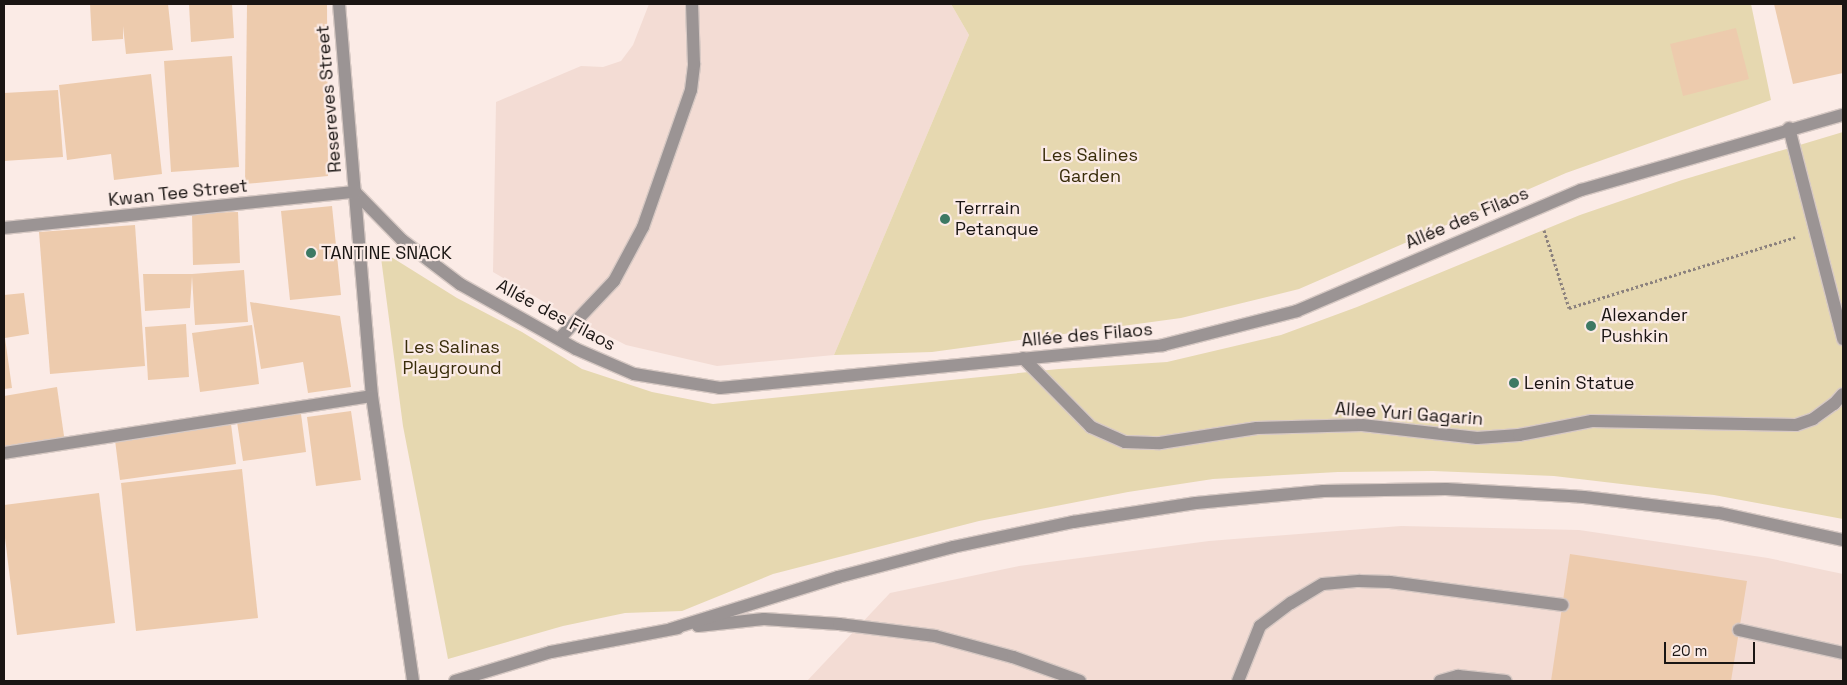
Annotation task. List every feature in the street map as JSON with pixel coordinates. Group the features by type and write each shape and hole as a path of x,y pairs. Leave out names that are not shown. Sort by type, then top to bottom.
{"street":[{"name":"Resereves Street","path":"339,4 372,396 413,681"},
{"path":"559,339 614,281 643,227 691,90 694,64 692,4"},
{"name":"Allée des Filaos","path":"355,192 402,240 460,284 576,349 634,374 720,388 1163,345 1297,311 1537,207 1581,190 1789,128 1843,115"},
{"path":"1789,128 1843,339"},
{"name":"Kwan Tee Street","path":"4,228 355,192"},
{"name":"Allee Yuri Gagarin","path":"1023,358 1091,427 1125,442 1160,443 1257,428 1362,425 1477,438 1519,435 1592,421 1796,425 1813,419 1834,404 1843,394"},
{"path":"4,453 372,396"},
{"path":"456,681 551,652 671,628 838,577 953,547 1055,525 1196,503 1323,491 1446,489 1584,497 1719,513 1843,540"},
{"path":"1238,681 1260,626 1291,603 1323,584 1359,581 1390,582 1562,605"},
{"path":"671,628 764,619 839,624 935,636 1013,657 1080,681"},
{"path":"1739,630 1843,653"},
{"path":"1440,681 1458,676 1506,681"}],"path":[{"path":"1537,207 1569,308 1816,230"}],"shaded area":[{"path":"649,4 951,4 969,35 834,355 717,366 626,345 561,312 493,272 496,102 581,66 603,67 621,61 633,45"},
{"path":"1401,526 1579,530 1768,558 1843,574 1843,681 807,681 890,593 1019,566 1209,541"}],"green space":[{"name":"Les Salines Garden","path":"951,4 1751,4 1771,100 1566,173 1299,289 1181,318 932,352 834,355 969,35"},
{"name":"Les Salinas Playground","path":"1843,132 1843,519 1714,495 1554,476 1433,471 1338,472 1213,479 1128,492 979,521 773,574 682,611 625,613 563,626 448,659 403,426 380,250 457,298 522,332 582,369 652,392 713,404 1059,369 1167,362 1281,335 1357,307 1580,215 1682,180"}],"building":[{"path":"90,4 168,4 173,50 126,54 123,26 123,39 92,41"},
{"path":"189,4 232,4 234,38 191,42"},
{"path":"247,4 327,4 328,176 245,184"},
{"path":"1774,4 1843,4 1843,73 1793,84"},
{"path":"1736,28 1749,79 1683,96 1670,44"},
{"path":"232,56 239,167 171,172 164,61"},
{"path":"151,74 162,174 114,180 111,154 67,160 59,85"},
{"path":"58,90 63,157 4,161 4,93"},
{"name":"TANTINE SNACK","path":"332,206 341,295 290,300 281,211"},
{"path":"238,212 240,263 193,265 192,213"},
{"path":"135,225 145,366 50,374 39,232"},
{"path":"244,270 248,322 195,325 192,276 190,308 145,311 143,274 192,274"},
{"path":"24,293 29,334 5,338 12,388 4,389 4,295"},
{"path":"250,302 340,316 351,387 308,393 303,362 261,369"},
{"path":"186,324 189,377 148,380 145,327"},
{"path":"252,325 259,384 200,392 192,333"},
{"path":"57,387 65,443 4,453 4,396"},
{"path":"351,411 361,480 316,486 307,417"},
{"path":"301,414 306,452 243,461 237,422"},
{"path":"231,424 236,464 120,480 115,440"},
{"path":"242,469 258,618 136,631 121,483"},
{"path":"99,493 115,623 17,635 4,530 4,505"},
{"path":"1570,554 1747,581 1731,681 1551,681"}],"place":[{"name":"Terrrain Petanque","path":"945,219"},
{"name":"TANTINE SNACK","path":"311,253"},
{"name":"Alexander Pushkin","path":"1591,326"},
{"name":"Lenin Statue","path":"1514,383"}]}
